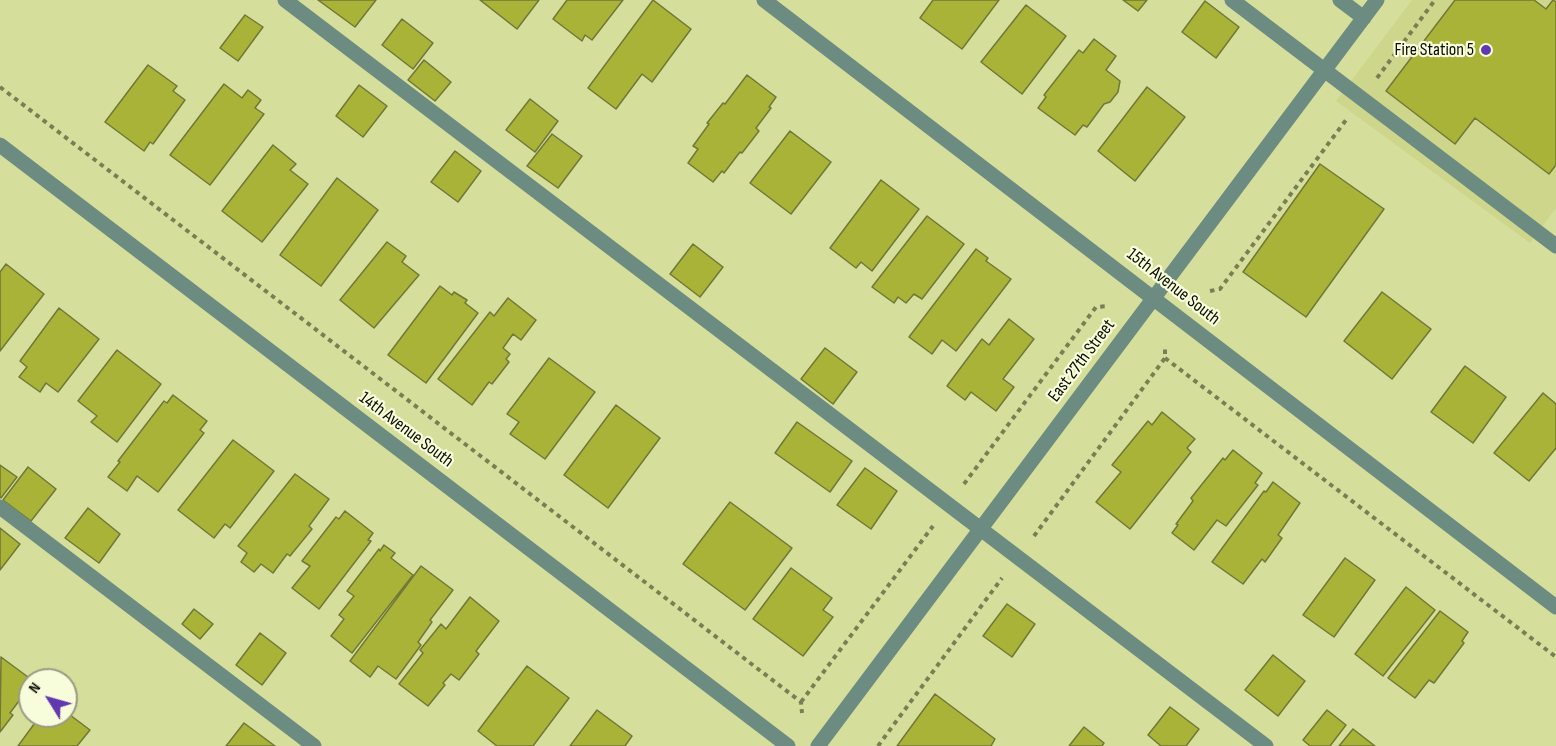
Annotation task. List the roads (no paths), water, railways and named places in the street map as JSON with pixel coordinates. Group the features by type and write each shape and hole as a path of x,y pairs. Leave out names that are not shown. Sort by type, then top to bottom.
{"street":[{"path":"285,0 1266,746"},
{"name":"15th Avenue South","path":"764,0 1556,607"},
{"path":"1232,0 1556,246"},
{"path":"1340,0 1364,18"},
{"name":"East 27th Street","path":"818,746 1377,0"},
{"name":"14th Avenue South","path":"0,145 788,746"},
{"path":"0,507 314,746"}],"place":[{"name":"Fire Station 5","path":"1486,50"}]}
